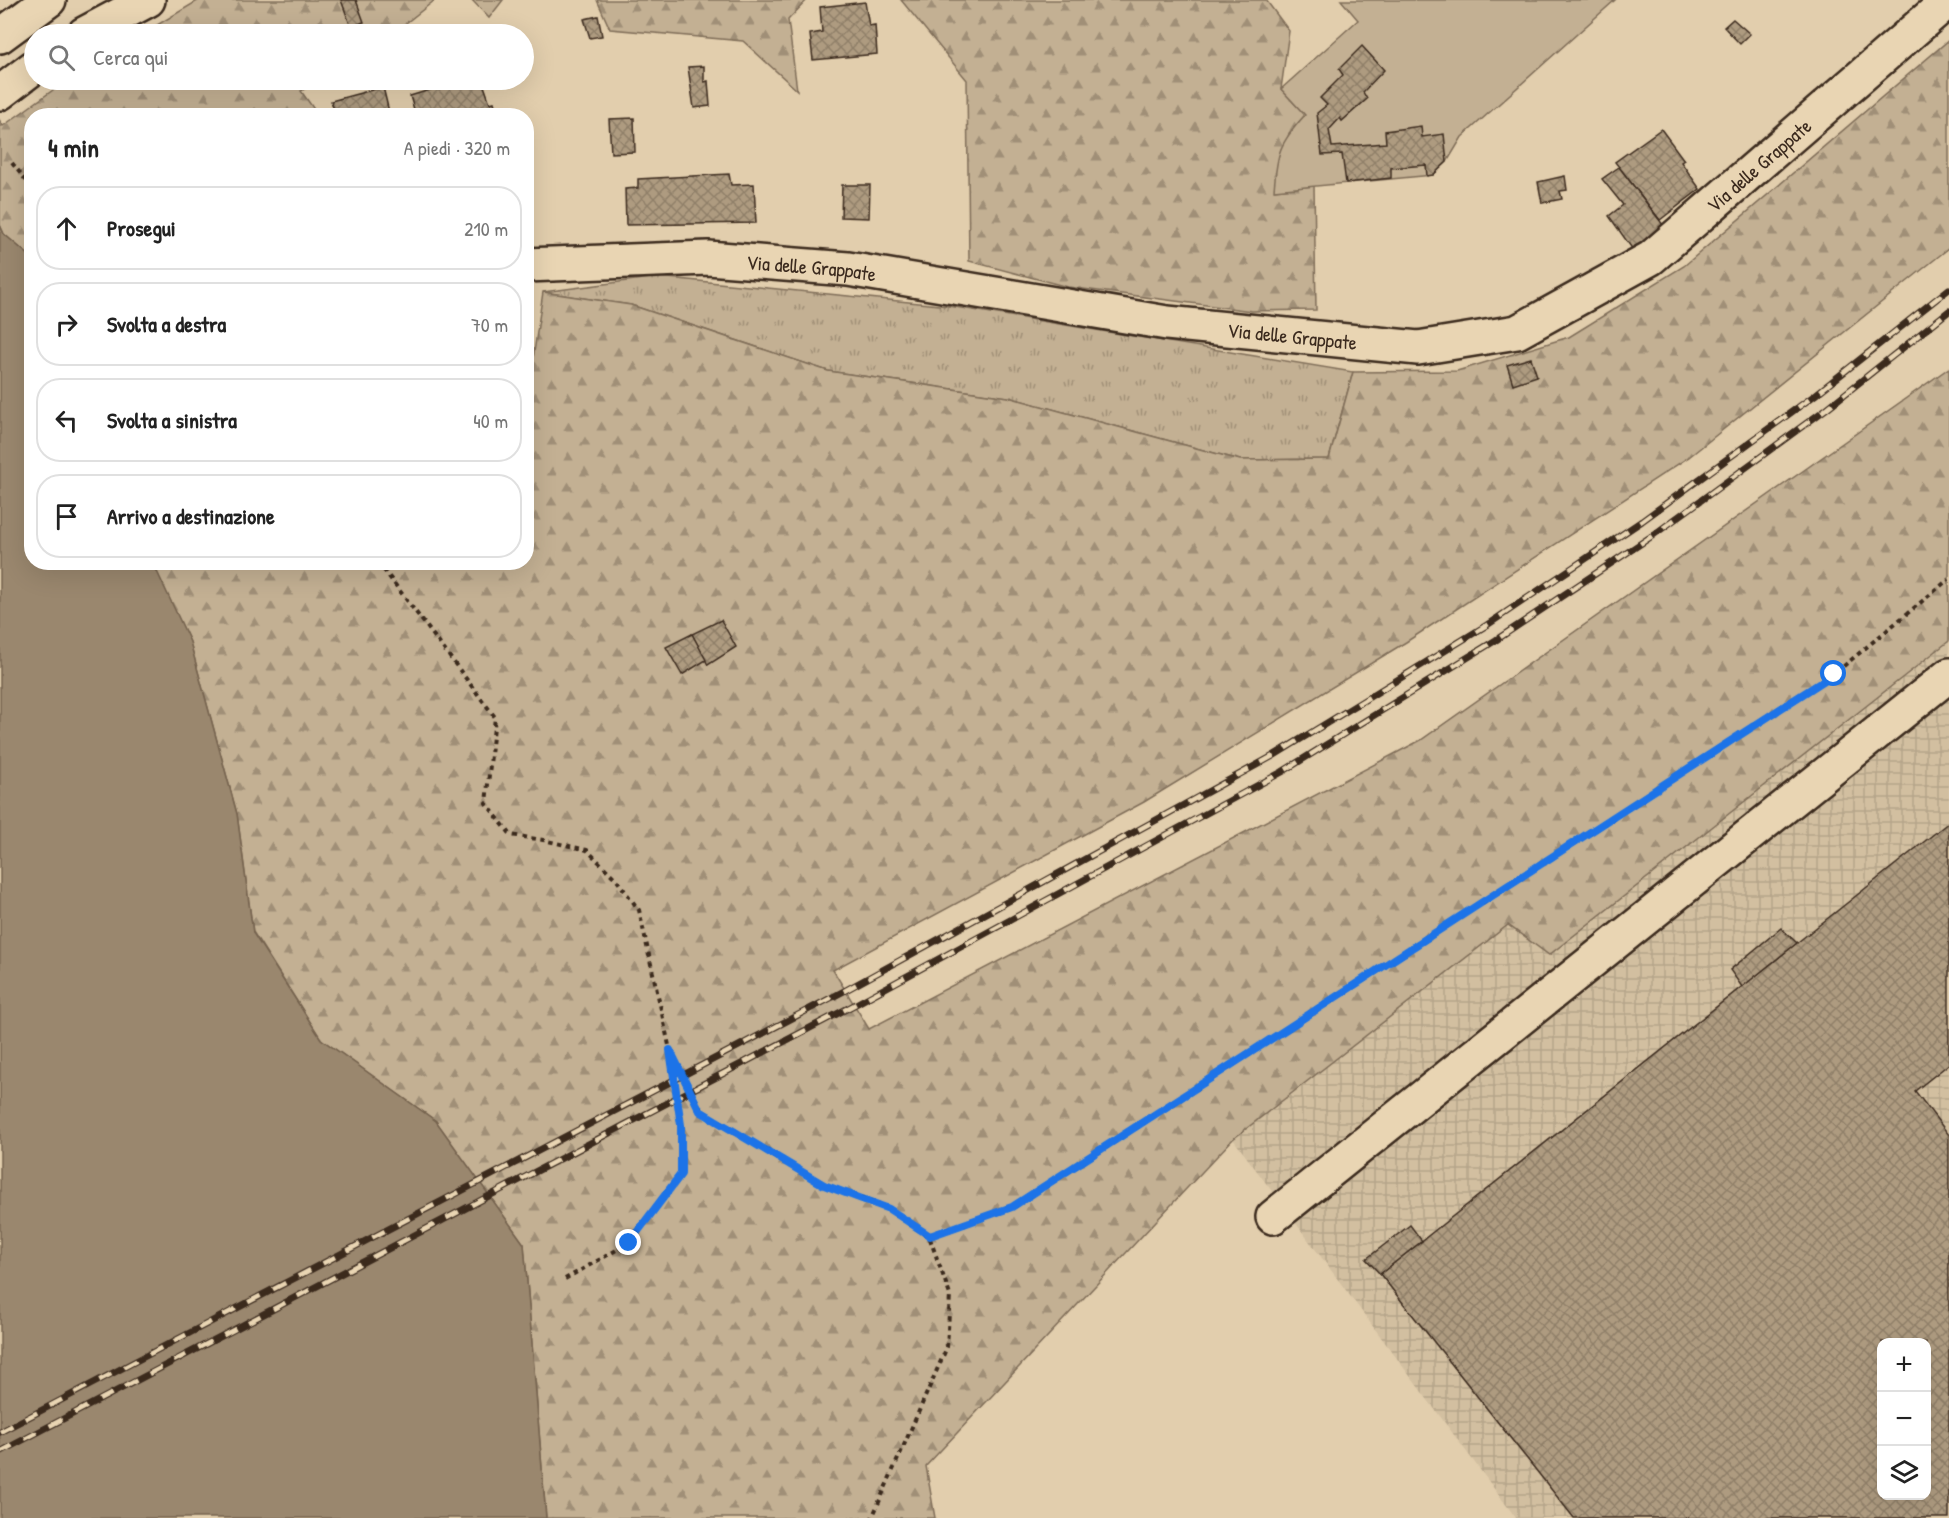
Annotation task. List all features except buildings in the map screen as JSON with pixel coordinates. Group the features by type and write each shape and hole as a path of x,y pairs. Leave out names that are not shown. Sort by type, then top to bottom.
{"street":[{"path":"82,24 105,0"},
{"path":"103,24 148,0"},
{"name":"Via delle Grappate","path":"534,265 708,258 848,269 1167,323 1419,348 1517,332 1651,258 1949,0"},
{"path":"0,36 44,2"},
{"path":"0,93 24,75"},
{"path":"1273,1217 1949,675"}],"path":[{"path":"12,163 24,178"},
{"path":"384,570 495,717 486,803 511,835 587,850 616,879 639,910 670,1050 681,1125 681,1174 629,1243 565,1280"},
{"path":"930,1236 1012,1207 1834,674 1949,579"},
{"path":"670,1050 700,1111 824,1185 889,1209 930,1236 950,1295 946,1347 872,1518"}],"shaded area":[{"path":"0,225 4,234 24,251 24,570 156,570 190,642 237,814 253,933 321,1039 436,1121 524,1244 546,1518 0,1518"},
{"path":"1949,641 1949,1518 1516,1518 1233,1139 1508,925 1549,955"}],"green space":[{"path":"199,0 435,0 405,24 159,24"},
{"path":"472,0 503,0 489,18"},
{"path":"597,0 807,0 788,20 797,90 743,41 610,29"},
{"path":"901,0 1266,0 1289,31 1281,89 1305,115 1289,133 1275,190 1314,186 1316,310 1252,311 1068,287 969,261 967,80"},
{"path":"1341,0 1615,0 1462,137 1447,162 1433,175 1274,190 1276,166 1281,149 1305,115 1281,89 1358,20"},
{"path":"1949,40 1949,248 1689,457 1406,642 1144,802 833,970 869,1029 1421,740 1949,368 1949,641 1549,955 1508,925 1233,1139 926,1466 935,1518 546,1518 524,1244 436,1121 321,1039 253,932 237,814 190,642 154,570 534,570 534,352 543,292 631,305 828,371 1008,397 1240,460 1329,459 1353,372 1457,371 1569,337 1684,266"},
{"path":"53,90 303,90 301,91 313,108 28,108"},
{"path":"24,111 24,251 4,234 0,225 0,121 3,126"},
{"path":"658,277 949,306 1353,372 1329,459 1240,460 1008,397 828,371 631,305 543,292"}],"railway":[{"path":"0,1432 846,990 1273,756 1487,625 1642,521 1815,395 1949,289"},
{"path":"0,1452 854,1005 1282,772 1496,640 1652,536 1826,409 1949,311"}],"route":[{"path":"629,1243 681,1174 681,1125 670,1050 700,1111 824,1185 889,1209 930,1236 1012,1207 1834,674"}]}
